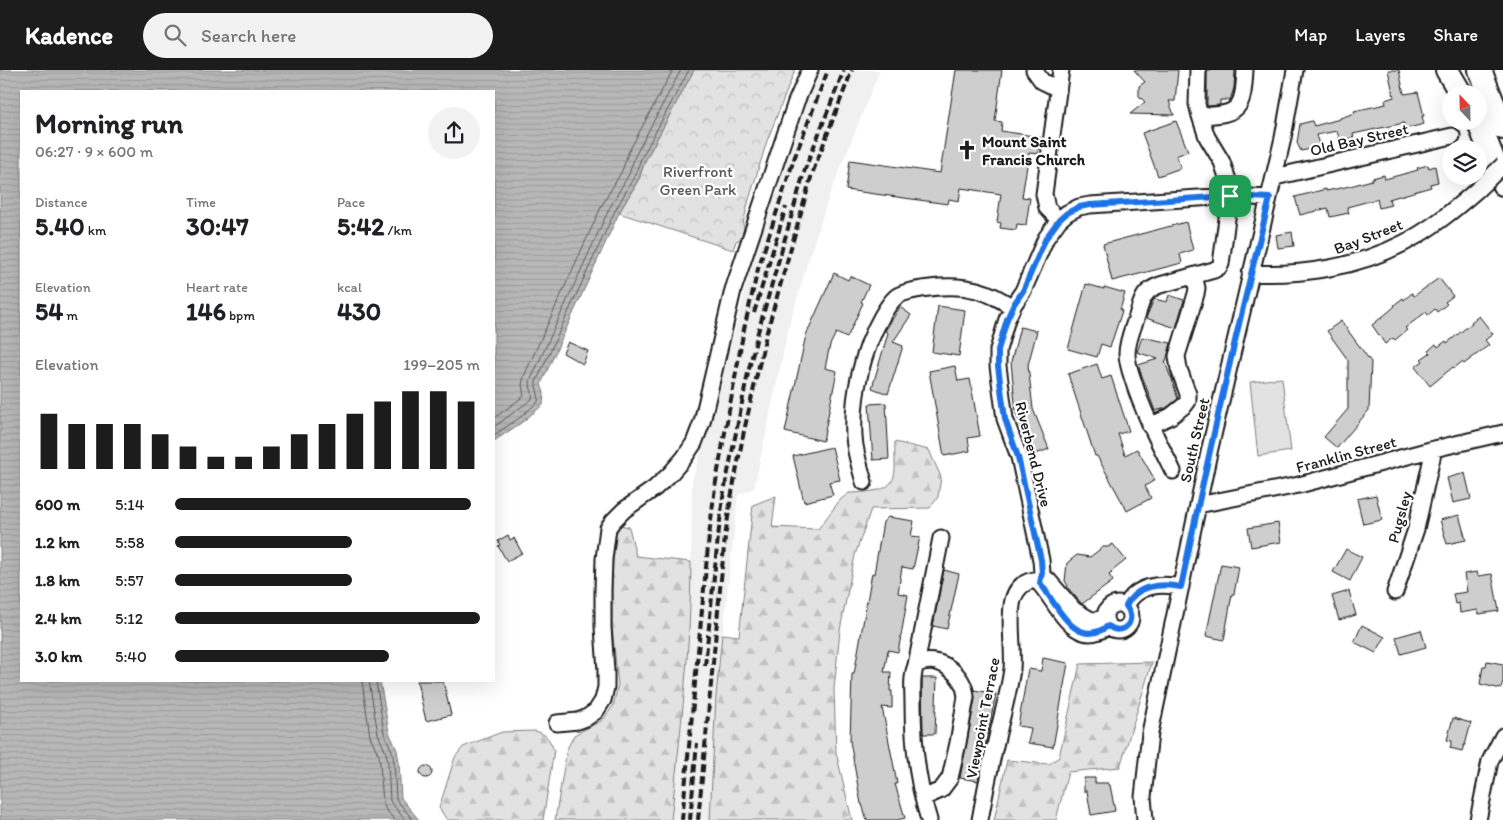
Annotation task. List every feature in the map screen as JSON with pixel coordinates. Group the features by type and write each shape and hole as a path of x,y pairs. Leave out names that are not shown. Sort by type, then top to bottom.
{"highway":[{"path":"1447,70 1456,85"},
{"path":"1457,70 1463,85"},
{"path":"1480,70 1503,128"},
{"path":"1482,130 1503,184"}],"street":[{"path":"558,723 578,721 586,718 596,711 603,700 606,687 603,590 608,528 624,510 655,488 670,474 694,443 702,422 733,290 796,102 810,70"},
{"path":"1034,70 1042,81 1058,89"},
{"path":"1059,220 1047,208 1044,194 1061,70"},
{"path":"1173,471 1150,426 1128,364 1127,354 1128,345 1146,292 1160,285 1214,270 1221,264 1230,196 1227,173 1207,137 1200,116 1197,104 1198,70"},
{"path":"1200,116 1223,114 1238,107 1242,96 1245,70"},
{"name":"South Street","path":"1145,820 1143,797 1150,733 1198,505 1250,273 1275,176 1295,70"},
{"name":"Old Bay Street","path":"1275,176 1452,136"},
{"name":"Bay Street","path":"1250,273 1288,274 1312,272 1336,267 1402,244 1451,212 1503,165"},
{"name":"Riverbend Drive","path":"1041,578 1041,560 1018,457 1005,419 998,366 998,350 1012,307 1023,291 1046,238 1059,220 1072,210 1090,205 1230,196 1270,198"},
{"path":"1150,426 1171,416 1188,401 1188,394 1179,369 1177,356 1196,294 1197,288 1194,276"},
{"path":"864,482 854,436 858,385 864,356 881,317 894,299 909,292 932,288 968,288 990,294 1012,307"},
{"name":"Franklin Street","path":"1198,505 1299,485 1434,449 1503,433"},
{"name":"Pugsley","path":"1395,592 1416,529 1434,449"},
{"path":"930,820 923,798 914,750 913,677 941,538"},
{"path":"1041,578 1074,610 1091,620 1106,622 1114,629 1120,630 1129,624 1131,615 1126,606 1116,603 1111,605 1105,614 1106,622"},
{"name":"Viewpoint Terrace","path":"980,820 1010,679 1013,600 1016,591 1024,583 1041,578"},
{"path":"1126,606 1134,595 1148,587 1164,584 1181,587"},
{"name":"Viewpoint Terrace","path":"916,665 922,662 944,665 956,673 965,692 958,743 950,778 941,790 923,798"},
{"path":"1478,820 1490,761 1503,736"}],"shaded area":[{"path":"818,70 880,70 829,196 808,261 789,326 754,488 738,495 716,696 710,820 671,820 691,605 692,481 719,393 756,247 794,133"}],"green space":[{"name":"Riverfront Green Park","path":"694,70 795,70 767,141 748,203 741,239 736,241 733,250 619,213 639,179 645,161"},
{"path":"1282,378 1291,451 1258,456 1250,382"},
{"path":"895,442 929,450 941,477 938,497 930,508 871,509 855,555 840,630 834,689 836,752 852,820 710,820 716,696 722,634 739,636 753,505 776,496 772,527 818,529 840,500 849,493 873,491 889,485 893,480 895,467"},
{"path":"620,525 629,527 636,556 691,562 687,659 671,820 555,820 567,749 574,735 603,720 613,706 618,685 612,627 612,577 615,535"},
{"path":"1152,662 1120,767 1068,772 1056,820 994,820 1007,760 1049,764 1059,757 1080,664"},
{"path":"535,731 547,738 554,750 543,820 447,820 439,808 455,757 463,747 502,732"}],"water":[{"path":"0,70 694,70 619,213 541,384 544,393 543,405 495,440 495,90 20,90 20,682 380,682 389,732 397,750 401,798 419,820 0,820"}],"building":[{"name":"Mount Saint Francis Church","path":"956,70 1002,70 995,121 1002,122 1001,131 1040,137 1038,154 1029,153 1022,197 1030,198 1026,225 1017,224 1016,230 1000,228 1001,223 997,222 1001,194 961,188 959,201 949,199 948,204 846,190 850,160 940,173"},
{"path":"1134,70 1178,70 1175,101 1169,101 1174,115 1130,114 1145,102 1139,96 1139,86 1145,82"},
{"path":"1207,70 1235,70 1234,88 1230,100 1220,100 1220,105 1207,106"},
{"path":"1388,70 1399,70 1404,94 1418,92 1424,124 1405,129 1404,123 1353,134 1354,137 1341,141 1337,131 1316,135 1320,147 1301,151 1297,143 1300,124 1312,121 1314,126 1340,119 1355,113 1354,111 1386,104 1385,100 1394,97"},
{"path":"1176,121 1188,151 1176,156 1181,168 1158,176 1142,133"},
{"path":"1428,165 1429,168 1435,166 1438,182 1430,184 1431,187 1389,199 1391,205 1379,208 1377,199 1347,207 1349,213 1330,217 1328,208 1300,215 1295,197 1326,189 1326,191 1350,186 1384,175 1385,179 1418,170 1417,168"},
{"path":"1186,222 1193,250 1180,254 1182,263 1112,281 1103,244"},
{"path":"1292,232 1294,246 1278,248 1276,235"},
{"path":"834,273 848,280 850,276 869,285 847,338 836,333 830,345 825,368 837,371 823,441 785,432 806,335"},
{"path":"1439,278 1453,296 1445,302 1447,304 1437,312 1435,309 1428,315 1426,312 1405,328 1407,330 1395,340 1393,338 1385,344 1372,325 1403,298 1404,300 1412,293 1414,296"},
{"path":"1086,284 1125,293 1120,310 1122,311 1110,347 1101,344 1097,357 1068,349"},
{"path":"1169,295 1184,300 1176,328 1146,318 1154,299 1167,302"},
{"path":"938,306 965,310 959,356 932,352"},
{"path":"900,307 911,315 893,342 903,346 888,394 872,388 888,333 885,331"},
{"path":"1479,316 1493,334 1485,340 1489,345 1464,364 1462,362 1453,367 1430,386 1415,367 1423,361 1421,359 1430,353 1428,351 1436,344 1438,347 1446,341 1447,343"},
{"path":"1341,321 1371,362 1369,410 1337,448 1324,437 1348,409 1348,360 1327,331"},
{"path":"1020,327 1037,331 1028,365 1033,409 1049,449 1033,455 1016,413 1011,362"},
{"path":"1142,337 1171,343 1165,361 1178,399 1166,408 1155,411 1138,365 1158,359 1137,352"},
{"path":"568,342 588,351 583,364 563,353"},
{"path":"1097,364 1102,379 1111,376 1129,431 1118,434 1125,455 1137,449 1155,480 1145,486 1151,498 1127,511 1097,456 1095,456 1068,374"},
{"path":"955,366 958,381 970,379 980,436 968,438 970,451 944,456 929,371"},
{"path":"886,403 889,459 873,460 869,404"},
{"path":"832,447 840,480 829,482 833,495 804,502 793,456"},
{"path":"1465,473 1471,499 1453,503 1447,478"},
{"path":"1376,495 1382,520 1363,524 1357,499"},
{"path":"1459,515 1466,540 1447,544 1440,520"},
{"path":"888,517 914,521 911,536 920,537 913,569 902,567 898,593 908,595 901,636 898,652 888,650 884,672 891,672 890,691 892,691 892,708 882,707 897,784 895,784 905,818 897,820 867,820 861,804 850,741 852,674 854,674 883,522"},
{"path":"1278,523 1281,542 1251,547 1248,528"},
{"path":"508,535 510,540 514,538 522,553 507,561 498,546 500,545 498,541"},
{"path":"1113,544 1126,560 1109,575 1113,581 1082,604 1067,587 1065,581 1067,563 1077,555 1090,557 1103,547"},
{"path":"1346,549 1362,557 1350,581 1333,572"},
{"path":"1221,564 1239,567 1224,640 1206,636"},
{"path":"944,570 959,574 947,629 933,626"},
{"path":"1477,572 1478,576 1492,574 1499,611 1479,614 1478,610 1460,613 1459,603 1455,604 1453,594 1467,592 1464,574"},
{"path":"1349,591 1356,615 1339,620 1332,596"},
{"path":"1362,625 1385,637 1376,653 1354,642"},
{"path":"1421,630 1426,647 1401,654 1396,637"},
{"path":"1043,658 1068,663 1053,747 1028,743 1031,728 1018,726 1028,669 1041,671"},
{"path":"1487,661 1503,664 1501,689 1480,684 1483,666 1486,666"},
{"path":"922,678 937,678 935,734 923,734"},
{"path":"417,682 443,682 451,715 426,721"},
{"path":"974,690 996,694 978,781 960,778 975,699"},
{"path":"1453,718 1471,723 1462,751 1450,748 1452,741 1447,740"},
{"path":"424,766 428,766 432,772 428,778 424,778 420,774 420,770"},
{"path":"1084,778 1095,778 1095,783 1108,783 1110,785 1115,811 1091,815 1087,791 1084,791"}],"railway":[{"path":"682,820 715,487 744,329 758,269 794,159 828,70"},
{"path":"705,666 723,497 748,373 805,169 844,70"},
{"path":"698,820 725,537 744,431 766,335 812,174 852,70"},
{"path":"754,313 786,207"},
{"path":"690,820 697,743"}],"place":[{"name":"Mount Saint Francis Church","path":"967,150"}],"route":[{"path":"1230,196 1270,198 1250,273 1210,448 1181,587 1156,585 1141,590 1129,600 1126,606 1131,615 1130,622 1120,630 1108,626 1101,631 1084,631 1068,623 1040,583 1042,573 1041,560 1018,457 1005,419 998,366 998,350 1007,319 1023,291 1046,238 1059,220 1072,210 1090,205 1230,196"}]}
